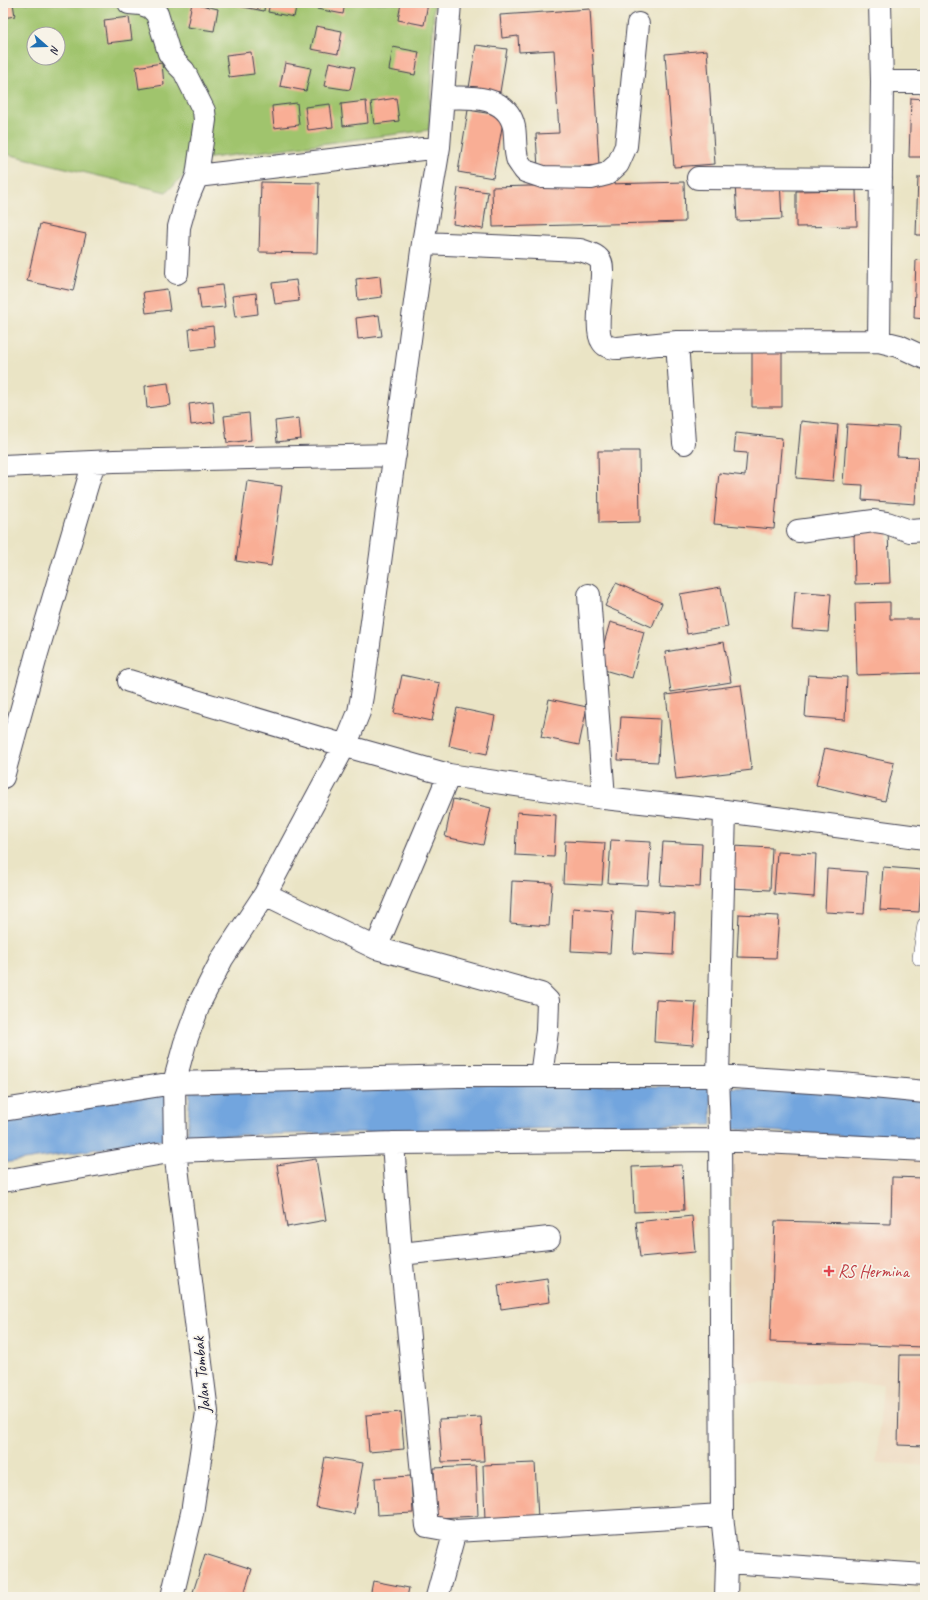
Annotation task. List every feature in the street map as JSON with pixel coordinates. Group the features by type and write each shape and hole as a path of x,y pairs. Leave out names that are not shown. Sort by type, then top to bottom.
{"street":[{"path":"129,3 141,4 150,7 158,14 169,53 184,71 204,111 205,120 197,176 186,202 179,227 177,272"},
{"name":"Jalan Tombak","path":"172,1597 192,1513 207,1412 175,1147 174,1090 185,1043 200,1002 222,959 265,894 344,746 359,712 396,455 423,242 439,147 450,3"},
{"path":"879,340 882,82 880,3"},
{"path":"442,98 469,97 490,101 506,110 514,125 518,160 525,172 543,177 591,178 607,174 618,164 626,146 638,24"},
{"path":"882,82 925,82"},
{"path":"197,176 439,147"},
{"path":"698,178 881,179"},
{"path":"423,242 580,250 591,253 600,259 602,263 603,280 598,328 601,341 609,347 618,348 677,342 879,340 899,346 925,358"},
{"path":"677,342 684,443"},
{"path":"3,466 114,461 396,455"},
{"path":"3,777 37,653 94,462"},
{"path":"798,531 874,521 886,522 910,530 925,530"},
{"path":"589,595 604,798"},
{"path":"129,681 344,746 449,775 604,798 725,811 925,838"},
{"path":"376,948 449,775"},
{"path":"725,811 718,1079 720,1135 722,1515 727,1562 726,1597"},
{"path":"265,894 376,948 542,994 548,1001 541,1076"},
{"path":"3,1110 174,1090 458,1076 718,1079 842,1084 925,1092"},
{"path":"3,1181 175,1147 720,1135 925,1150"},
{"path":"393,1143 401,1254 427,1526 455,1531 722,1515"},
{"path":"401,1254 549,1238"},
{"path":"437,1597 455,1531"},
{"path":"727,1562 925,1576"}],"lane":[{"path":"920,958 925,925"}],"shaded area":[{"name":"RS Hermina","path":"732,1151 925,1159 925,1465 876,1463 883,1384 732,1383"}],"green space":[{"path":"3,3 434,3 429,130 203,159 166,192 3,153"}],"water":[{"path":"451,1084 710,1087 712,1125 187,1136 190,1091"},
{"path":"727,1087 925,1098 925,1140 729,1129"},
{"path":"168,1094 167,1139 3,1163 3,1116"}],"building":[{"path":"3,3 13,3 15,16 3,18"},
{"path":"192,3 218,9 214,31 187,27"},
{"path":"238,3 265,3 264,11 238,6"},
{"path":"270,3 297,3 294,17 268,12"},
{"path":"319,3 345,3 343,14 317,9"},
{"path":"401,3 428,3 424,25 398,20"},
{"path":"590,9 599,165 538,169 536,134 559,133 554,50 519,52 518,36 502,38 500,15"},
{"path":"129,17 132,40 107,43 104,20"},
{"path":"316,26 342,31 338,54 311,49"},
{"path":"476,45 507,49 500,92 469,88"},
{"path":"393,47 419,52 415,75 389,70"},
{"path":"707,50 715,164 674,167 665,54"},
{"path":"251,52 254,74 229,77 226,55"},
{"path":"329,62 355,67 350,90 324,86"},
{"path":"162,63 164,85 139,89 136,67"},
{"path":"285,63 311,68 306,91 280,86"},
{"path":"396,98 399,121 374,124 371,102"},
{"path":"911,98 925,99 925,157 909,157"},
{"path":"366,101 368,123 343,126 341,104"},
{"path":"297,103 299,125 274,128 272,106"},
{"path":"330,104 333,127 308,130 305,107"},
{"path":"468,110 504,116 493,178 458,172"},
{"path":"918,177 925,177 925,235 916,235"},
{"path":"780,180 782,219 737,221 735,182"},
{"path":"261,182 319,183 317,253 259,252"},
{"path":"684,182 685,222 493,227 492,187"},
{"path":"458,188 488,192 483,229 453,224"},
{"path":"856,190 857,226 796,227 796,191"},
{"path":"40,224 86,234 73,291 27,281"},
{"path":"916,260 925,261 925,319 914,318"},
{"path":"380,276 382,297 358,300 356,279"},
{"path":"296,280 299,301 275,304 272,283"},
{"path":"222,285 225,307 201,309 198,288"},
{"path":"167,289 170,310 146,313 143,292"},
{"path":"256,293 258,314 235,317 232,296"},
{"path":"379,315 382,336 358,339 356,318"},
{"path":"213,326 215,347 191,350 189,329"},
{"path":"752,352 782,352 782,407 752,407"},
{"path":"168,383 171,405 147,408 145,386"},
{"path":"213,401 215,422 191,425 189,404"},
{"path":"249,413 251,440 227,443 224,416"},
{"path":"299,418 301,439 277,442 275,421"},
{"path":"801,421 838,425 833,481 796,478"},
{"path":"847,424 899,427 897,456 918,457 915,504 862,500 863,485 843,484"},
{"path":"736,433 782,438 774,529 714,524 719,473 745,476 747,453 734,452"},
{"path":"598,451 639,451 640,522 599,523"},
{"path":"247,481 282,486 271,566 236,561"},
{"path":"888,531 890,583 855,584 854,532"},
{"path":"616,583 662,603 652,627 605,606"},
{"path":"721,587 728,627 687,634 680,594"},
{"path":"795,591 831,594 828,632 792,629"},
{"path":"890,602 890,619 925,619 925,673 857,675 855,603"},
{"path":"610,622 644,632 632,678 597,668"},
{"path":"724,642 731,682 671,692 665,652"},
{"path":"402,675 440,683 432,721 394,713"},
{"path":"808,675 847,677 845,720 805,717"},
{"path":"741,685 752,770 676,779 666,695"},
{"path":"549,699 587,707 579,745 541,737"},
{"path":"457,708 495,716 487,754 449,746"},
{"path":"621,717 660,719 658,762 618,760"},
{"path":"825,748 894,763 885,801 816,785"},
{"path":"453,799 491,808 483,845 445,837"},
{"path":"517,812 556,815 554,857 515,855"},
{"path":"611,840 651,842 648,885 608,883"},
{"path":"565,841 605,843 602,885 563,883"},
{"path":"663,842 702,844 700,887 660,885"},
{"path":"733,846 772,848 770,890 730,888"},
{"path":"777,852 816,854 814,897 774,894"},
{"path":"883,867 922,870 919,912 880,910"},
{"path":"827,869 867,872 864,914 825,912"},
{"path":"512,881 552,883 549,926 510,923"},
{"path":"573,908 613,911 610,953 571,951"},
{"path":"636,910 675,913 673,955 633,953"},
{"path":"739,914 779,916 776,958 737,957"},
{"path":"656,1000 696,1002 693,1045 654,1042"},
{"path":"316,1159 326,1220 287,1227 277,1165"},
{"path":"682,1165 684,1210 634,1212 632,1167"},
{"path":"892,1177 925,1178 925,1347 770,1342 775,1221 891,1224"},
{"path":"692,1216 695,1252 640,1257 636,1222"},
{"path":"547,1278 550,1302 501,1309 498,1285"},
{"path":"900,1355 925,1355 925,1446 898,1445"},
{"path":"401,1412 404,1449 369,1452 366,1415"},
{"path":"481,1417 484,1461 442,1462 439,1419"},
{"path":"325,1457 363,1463 354,1514 316,1507"},
{"path":"535,1463 538,1518 485,1520 483,1465"},
{"path":"476,1466 478,1516 436,1518 434,1468"},
{"path":"411,1476 413,1513 377,1515 375,1478"},
{"path":"205,1554 252,1569 243,1597 208,1597 193,1592"},
{"path":"373,1581 409,1588 407,1597 370,1597"}],"place":[{"name":"RS Hermina","path":"829,1271"}]}
